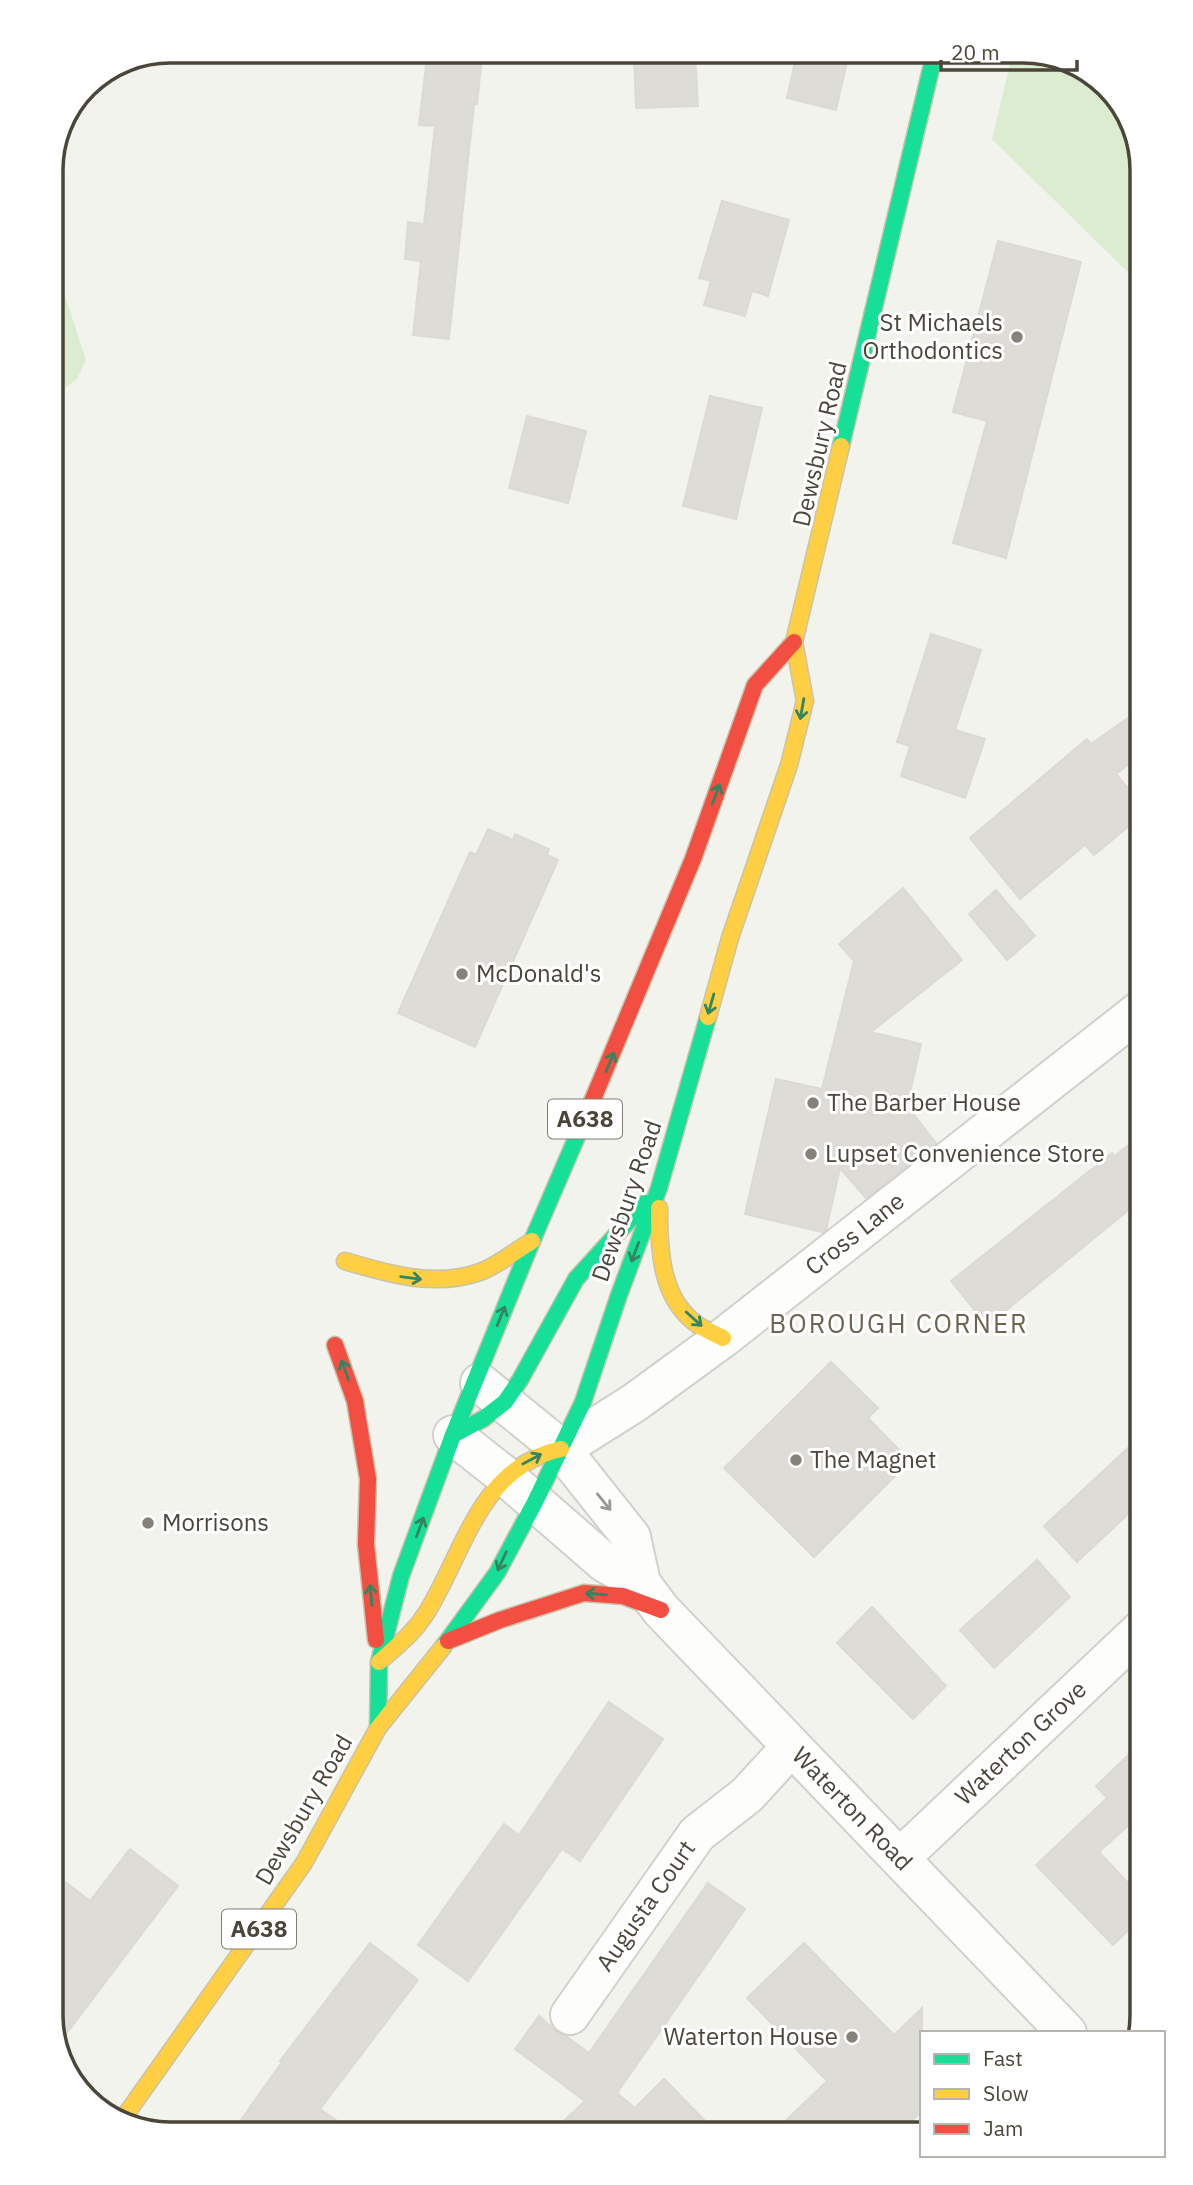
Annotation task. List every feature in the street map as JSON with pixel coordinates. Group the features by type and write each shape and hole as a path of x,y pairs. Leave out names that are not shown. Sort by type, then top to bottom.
{"highway":[{"name":"Dewsbury Road","path":"127,2113 304,1863 378,1727 448,1641 497,1573 583,1402 659,1188 730,939 789,765 805,701 794,642 932,63"},
{"name":"Dewsbury Road","path":"378,1727 379,1662 401,1576 453,1435 490,1391 532,1241 694,859 755,685 794,642"},
{"path":"659,1188 659,1254 670,1293 694,1322 723,1338"},
{"path":"453,1435 483,1419 490,1391 520,1380 576,1279 659,1188"},
{"path":"345,1261 398,1277 431,1281 456,1279 482,1271 532,1241"},
{"path":"335,1345 355,1401 368,1479 366,1544 379,1662"},
{"path":"379,1662 411,1635 439,1591 479,1513 505,1476 534,1456 561,1449"},
{"path":"448,1641 500,1620 584,1593 651,1596"}],"street":[{"name":"Cross Lane","path":"561,1449 634,1403 723,1338 1130,1018"},
{"path":"490,1391 561,1449 631,1537 651,1596"},
{"name":"Waterton Road","path":"453,1435 505,1476 605,1563 651,1596 791,1747 1065,2031"},
{"name":"Waterton Grove","path":"900,1858 1130,1640"},
{"name":"Augusta Court","path":"570,2015 697,1834 747,1795 791,1747"}],"green space":[{"path":"1010,63 1030,63 1058,69 1099,94 1116,116 1128,149 1130,274 992,139"},
{"path":"63,290 86,360 77,379 63,389"}],"building":[{"path":"426,63 481,63 477,104 474,104 449,339 413,335 421,261 405,259 408,222 424,224 435,126 419,125"},
{"path":"634,63 696,63 698,106 636,108"},
{"path":"795,63 847,63 836,110 787,98"},
{"path":"722,201 789,220 768,296 752,291 745,316 704,305 711,281 699,278"},
{"name":"St Michaels Orthodontics","path":"998,241 1081,262 1006,558 953,543 987,421 953,412"},
{"path":"710,396 762,408 736,519 683,506"},
{"path":"527,416 586,431 568,503 509,488"},
{"path":"931,634 981,650 955,730 985,739 965,798 901,776 910,746 897,742"},
{"path":"1130,716 1130,763 1116,774 1130,791 1130,825 1094,855 1085,845 1020,899 970,838 1087,739 1091,744"},
{"name":"McDonald's","path":"488,829 513,840 515,834 549,849 547,855 558,860 475,1047 398,1013 470,852 476,855"},
{"path":"903,888 962,960 871,1032 921,1044 907,1106 936,1143 866,1198 840,1168 826,1230 822,1232 745,1214 776,1079 822,1089 854,961 839,944"},
{"path":"996,890 1035,936 1007,960 969,914"},
{"path":"1130,1144 1130,1209 987,1326 951,1281 1112,1153 1115,1156"},
{"name":"The Magnet","path":"831,1362 878,1408 868,1418 910,1461 814,1557 724,1468"},
{"path":"1130,1446 1130,1512 1077,1562 1044,1526"},
{"path":"1037,1560 1070,1597 994,1668 960,1630"},
{"path":"872,1607 946,1686 913,1719 837,1643"},
{"path":"609,1702 663,1739 580,1861 562,1849 468,1981 418,1945 504,1824 519,1835"},
{"path":"1130,1753 1130,1824 1099,1852 1130,1885 1130,1929 1113,1945 1036,1865 1107,1798 1096,1786"},
{"path":"130,1849 178,1886 65,2035 63,1880 90,1901"},
{"path":"708,1883 745,1909 617,2093 635,2108 664,2079 706,2122 563,2122 585,2101 515,2049 539,2016 557,2032 589,2053"},
{"path":"370,1943 418,1980 320,2109 339,2122 240,2122 282,2062 280,2061"},
{"name":"Waterton House","path":"804,1943 894,2035 922,2008 920,2113 911,2122 784,2122 827,2081 747,1998"}],"traffic: fast":[{"path":"841,446 932,63"},
{"path":"443,1647 497,1573 583,1402 659,1188 708,1017"},
{"path":"378,1728 379,1662 401,1576 453,1435 588,1111"},
{"path":"453,1435 483,1419 505,1402 576,1279 645,1203"}],"traffic: slow":[{"path":"708,1017 730,938 789,765 805,701 794,642 841,446"},
{"path":"659,1208 661,1256 664,1272 676,1302 698,1325 723,1338"},
{"path":"345,1261 395,1274 446,1279 487,1269 532,1241"},
{"path":"379,1662 422,1620 478,1514 493,1492 511,1473 534,1459 561,1449"},
{"path":"127,2113 304,1863 378,1728 443,1647"}],"traffic: jam":[{"path":"588,1111 693,859 755,685 794,642"},
{"path":"335,1345 355,1401 368,1479 366,1544 376,1640"},
{"path":"448,1641 500,1620 584,1593 623,1596 661,1610"}],"place":[{"name":"St Michaels Orthodontics","path":"1017,337"},
{"name":"McDonald's","path":"462,974"},
{"name":"The Barber House","path":"813,1103"},
{"name":"Lupset Convenience Store","path":"811,1154"},
{"name":"The Magnet","path":"796,1460"},
{"name":"Morrisons","path":"148,1523"},
{"name":"Waterton House","path":"852,2037"}],"district":[{"name":"BOROUGH CORNER","path":"899,1324"}]}
